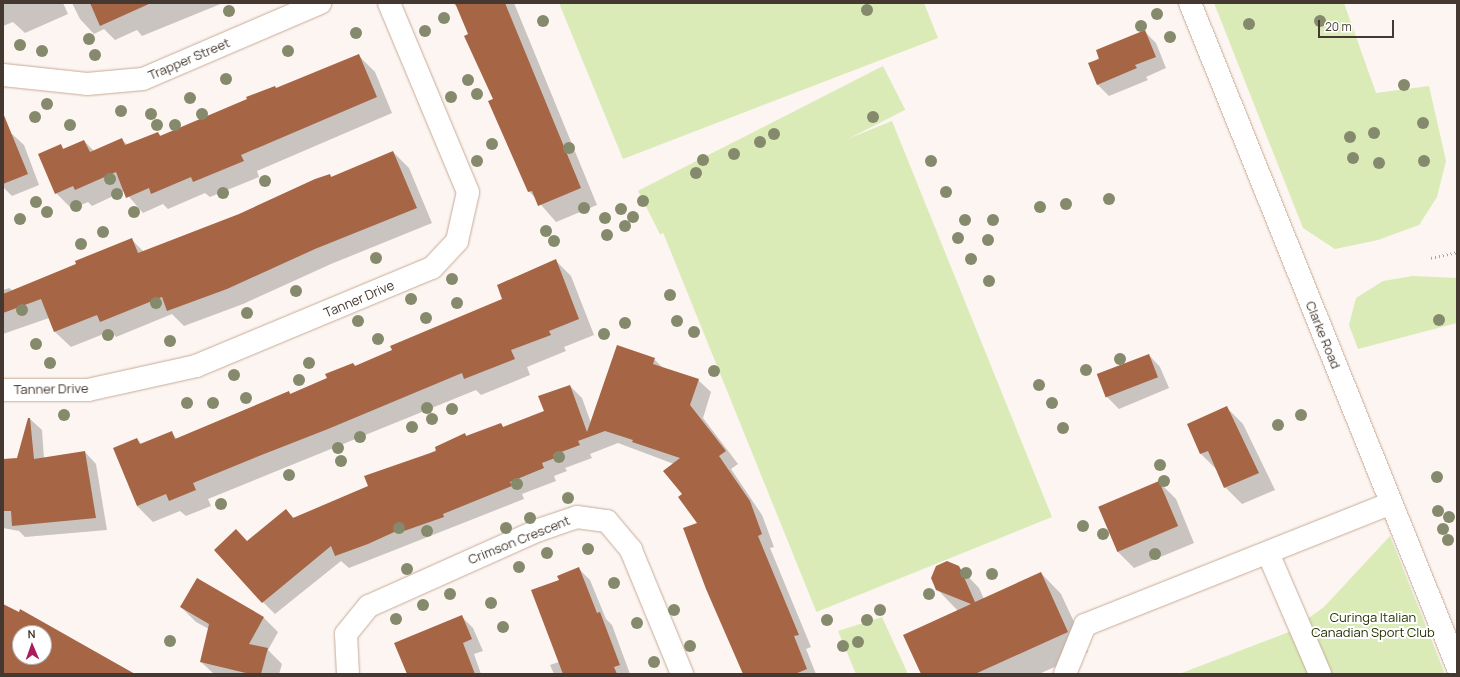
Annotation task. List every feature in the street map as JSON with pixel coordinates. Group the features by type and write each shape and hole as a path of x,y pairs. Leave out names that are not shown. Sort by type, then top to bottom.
{"street":[{"name":"Trapper Street","path":"3,75 87,84 143,78 320,3"},
{"name":"Tanner Drive","path":"3,390 88,390 196,366 432,268 457,241 468,192 389,3"},
{"name":"Clarke Road","path":"1190,3 1457,666"},
{"path":"1065,674 1085,625 1268,554 1391,503"},
{"name":"Crimson Crescent","path":"348,674 346,634 369,606 539,530 577,517 607,521 632,550 682,674"},
{"path":"1268,554 1320,674"}],"path":[{"path":"1431,258 1457,252"}],"green space":[{"path":"559,3 924,3 938,38 623,159"},
{"path":"1214,3 1344,3 1376,93 1429,86 1446,161 1437,197 1419,225 1378,240 1335,249 1303,228"},
{"path":"883,66 905,110 660,235 638,191"},
{"path":"892,121 1052,517 816,612 656,216"},
{"path":"1413,276 1457,278 1457,323 1358,349 1349,325 1356,298 1383,281"},
{"name":"Curinga Italian Canadian Sport Club","path":"1390,536 1445,674 1179,674 1289,632 1324,607"},
{"path":"882,617 908,674 856,674 838,631"}],"building":[{"path":"90,3 151,3 100,26"},
{"path":"455,3 505,3 581,188 538,206 532,191 528,192 488,101 493,99 464,36 468,34"},
{"path":"1145,30 1156,57 1135,65 1137,68 1097,85 1088,63 1099,59 1096,50"},
{"path":"359,54 377,97 241,155 244,161 193,182 191,177 151,194 149,188 126,198 116,172 75,190 73,186 55,194 38,154 61,144 63,149 84,140 90,152 122,138 125,145 158,132 160,136 247,99 246,97 275,86 276,88"},
{"path":"3,113 28,174 3,184"},
{"path":"393,151 417,208 315,249 227,289 167,311 162,297 100,322 97,315 54,332 41,299 3,313 3,294 76,264 75,261 132,238 138,253 239,214 315,179 330,174 331,177"},
{"path":"556,259 579,319 549,331 551,335 511,350 515,359 464,379 462,373 193,483 196,490 169,501 166,494 137,506 113,448 137,438 140,444 172,431 175,439 289,391 290,394 327,378 325,374 353,363 355,366 392,350 390,346 502,299 497,285"},
{"path":"617,345 655,358 653,364 699,379 690,405 726,451 719,456 750,501 762,534 758,536 799,635 794,636 807,669 795,674 743,674 706,589 683,528 697,523 678,497 682,494 663,471 680,458 632,442 633,440 605,431 578,441 580,445 553,455 555,458 542,463 544,468 510,482 512,486 443,514 444,517 404,531 403,528 368,544 335,556 331,546 262,603 214,550 236,529 247,541 286,509 293,518 368,486 364,476 436,451 435,447 465,433 466,436 501,423 503,427 544,411 538,396 570,385 587,432"},
{"path":"1149,354 1158,377 1106,397 1097,374"},
{"path":"1227,406 1259,473 1224,488 1208,451 1200,454 1187,424"},
{"path":"28,418 30,418 34,459 85,451 96,518 12,526 11,511 3,511 3,459 17,458"},
{"path":"1159,481 1178,526 1117,552 1098,507"},
{"path":"947,561 959,566 975,602 1041,572 1068,632 975,674 921,674 903,635 971,604 936,590 931,578 936,566"},
{"path":"579,567 597,613 600,612 620,665 614,667 617,674 563,674 531,590 559,580 557,576"},
{"path":"197,578 264,617 249,644 268,648 261,674 250,674 200,662 209,624 180,607"},
{"path":"3,604 19,612 20,609 48,625 12,625 12,665 52,665 52,627 135,674 3,674"},
{"path":"462,615 472,639 463,643 475,674 407,674 394,643"}]}
